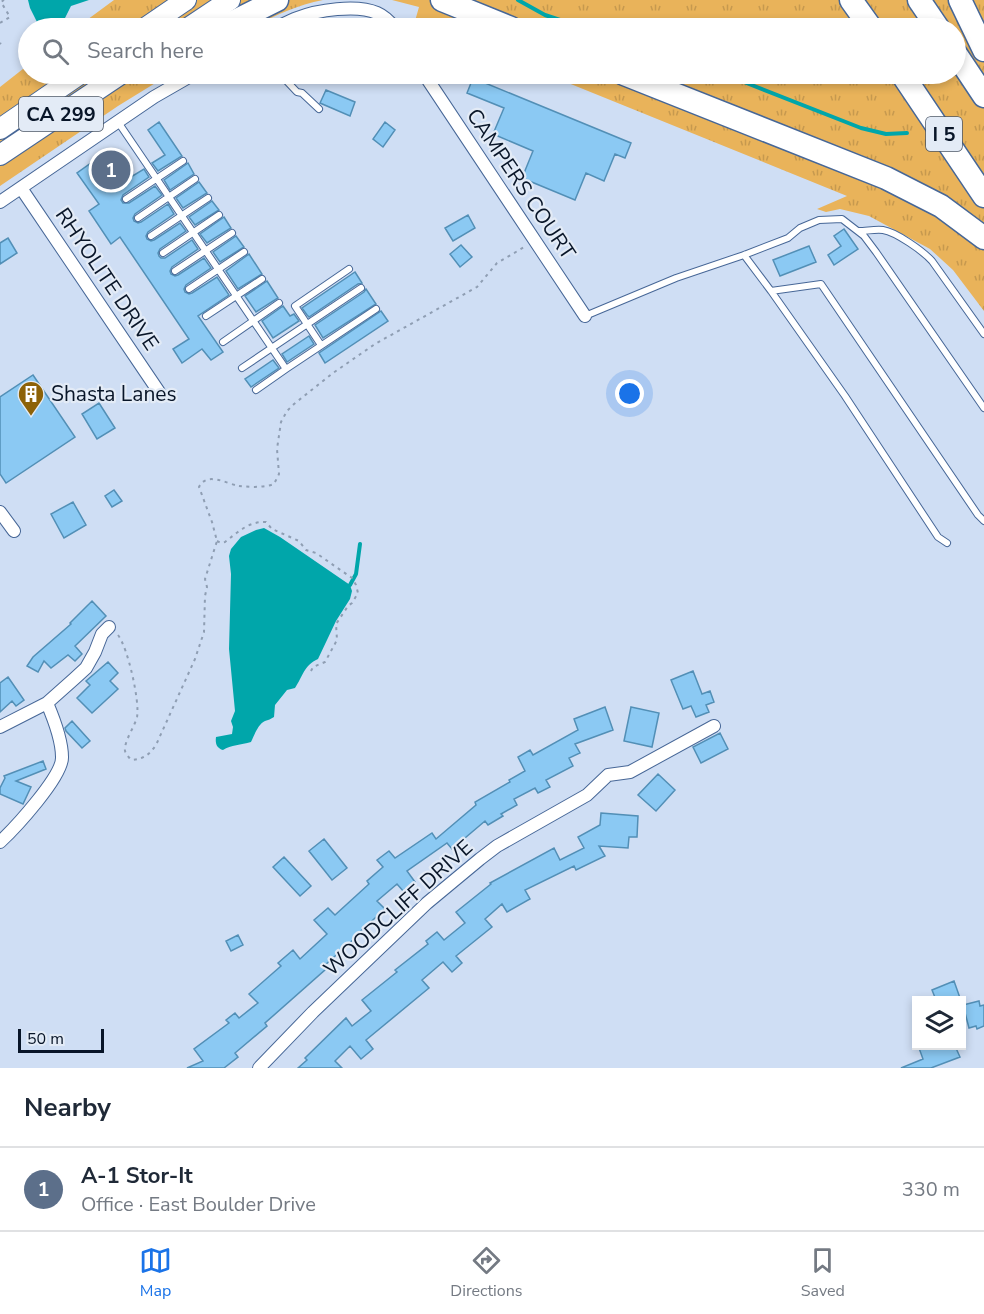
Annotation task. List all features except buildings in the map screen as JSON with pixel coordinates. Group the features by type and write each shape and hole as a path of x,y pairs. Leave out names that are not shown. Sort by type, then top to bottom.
{"highway":[{"path":"240,18 277,0"},
{"path":"852,0 864,18"},
{"path":"919,0 931,18"},
{"path":"960,0 984,50"},
{"path":"443,2 485,18"},
{"name":"I 5","path":"966,69 984,96"},
{"path":"649,84 886,178 941,206 984,238"},
{"name":"I 5","path":"910,84 984,196"}],"main road":[{"path":"160,18 186,0"},
{"path":"203,18 230,0"},
{"name":"CA 299","path":"0,129 65,84"},
{"name":"CA 299","path":"0,155 106,84"}],"street":[{"path":"296,18 324,11 357,9 380,14 384,18"},
{"path":"0,202 177,84"},
{"name":"CAMPERS COURT","path":"431,84 585,316"},
{"name":"RHYOLITE DRIVE","path":"21,188 159,392"},
{"path":"0,512 14,531"},
{"path":"0,727 47,703 86,668 102,634 109,627"},
{"path":"0,842 54,781 62,762 63,756 47,703"},
{"name":"WOODCLIFF DRIVE","path":"259,1068 313,1012 418,911 497,846 586,795 608,775 630,772 714,726"}],"lane":[{"path":"289,84 319,109"},
{"path":"118,122 286,369"},
{"path":"126,199 183,160"},
{"path":"138,218 195,179"},
{"path":"151,236 208,198"},
{"path":"163,253 219,215"},
{"path":"585,316 676,278 788,238 800,228 819,220 842,219 859,231 876,252 984,408"},
{"path":"859,231 884,230 908,242 926,255 984,334"},
{"path":"175,271 232,233"},
{"path":"189,289 244,252"},
{"path":"744,255 892,465 938,537 947,543"},
{"path":"321,345 295,306 349,269"},
{"path":"206,316 262,279"},
{"path":"771,291 821,284 978,515 984,520"},
{"path":"242,368 361,288"},
{"path":"223,342 279,303"},
{"path":"256,390 376,309"}],"path":[{"path":"0,23 10,17 1,2 4,0"},
{"path":"109,627 119,636 123,644 137,702 138,714 125,752 131,760 139,760 149,754 156,745 204,632 207,587 205,579 217,541 199,487 203,480 220,480 240,486 255,487 274,484 279,474 277,449 281,422 294,404 375,344 477,287 497,263 535,240"},
{"path":"217,541 225,542 250,524 266,522 272,529 299,541 306,550 316,553 352,578 358,593 336,624 337,640 325,662 313,667 311,671"}],"green space":[{"path":"114,0 323,0 286,11 272,18 90,18"},
{"path":"392,0 984,0 984,311 953,270 930,249 869,216 840,209 826,212 817,209 847,196 571,84 966,84 966,18 416,18 419,7"},
{"path":"18,73 18,84 154,84 0,186 0,87"}],"shaded area":[{"path":"28,0 89,0 71,6 65,18 35,18"},
{"path":"264,528 350,585 352,591 318,659 307,668 295,688 287,690 275,705 274,717 260,725 251,742 223,750 217,745 216,737 232,734 231,721 235,711 229,649 231,574 229,556 231,549 241,537"}],"waterway":[{"path":"518,0 554,18"},
{"path":"749,84 861,128 886,134 907,133"},
{"path":"350,585 356,574 360,544"}],"place":[{"name":"A-1 Stor-It","path":"111,170"},
{"name":"Shasta Lanes","path":"31,417"}]}
